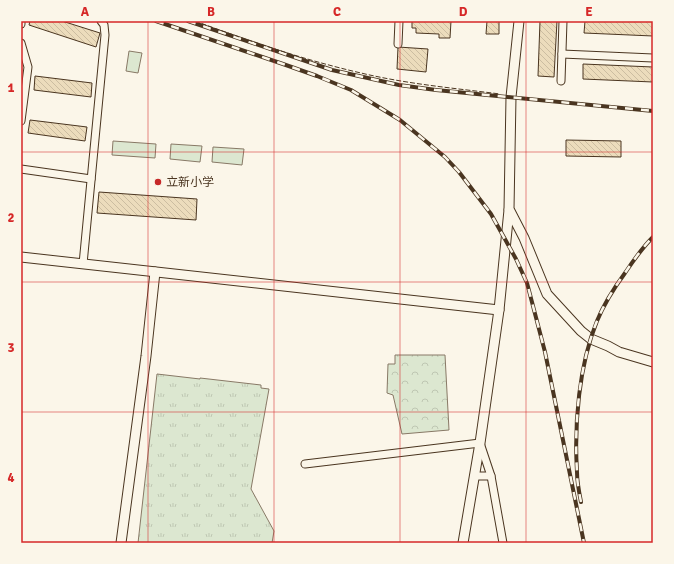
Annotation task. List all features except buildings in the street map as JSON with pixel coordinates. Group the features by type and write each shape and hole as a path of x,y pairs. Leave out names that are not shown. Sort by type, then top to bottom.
{"street":[{"path":"83,264 106,35 104,25 101,21"},
{"path":"398,44 399,21"},
{"path":"463,543 480,443 499,310 509,209 510,97 520,21"},
{"path":"561,81 563,21"},
{"path":"21,43 22,52 28,67 21,121"},
{"path":"562,54 653,58"},
{"path":"21,169 91,179"},
{"path":"509,209 524,238 547,294 581,331 591,339 619,352 653,362"},
{"path":"21,257 499,310"},
{"path":"121,543 146,356 155,272"},
{"path":"305,464 480,443"},
{"path":"480,443 491,476 503,543"},
{"path":"474,476 491,476"}],"green space":[{"path":"129,51 142,53 138,73 126,71"},
{"path":"113,141 156,144 155,158 112,155"},
{"path":"171,144 202,146 200,162 170,159"},
{"path":"213,147 244,149 242,165 212,162"},
{"path":"395,355 445,355 449,430 402,434 393,395 387,393 388,364 395,364"},
{"path":"157,374 261,385 261,388 269,389 251,489 274,531 272,543 138,543"}],"railway":[{"path":"156,21 317,76 351,90 400,120 445,157 459,172 491,214 516,259 527,283 545,352 584,543"},
{"path":"188,21 332,70 399,85 436,90 653,111"},
{"path":"581,502 577,480 576,434 579,395 586,356 597,321 606,302 634,259 653,237"}],"fence":[{"path":"195,21 277,50 361,73 413,83 500,94"}],"place":[{"name":"立新小学","path":"158,182"}]}
